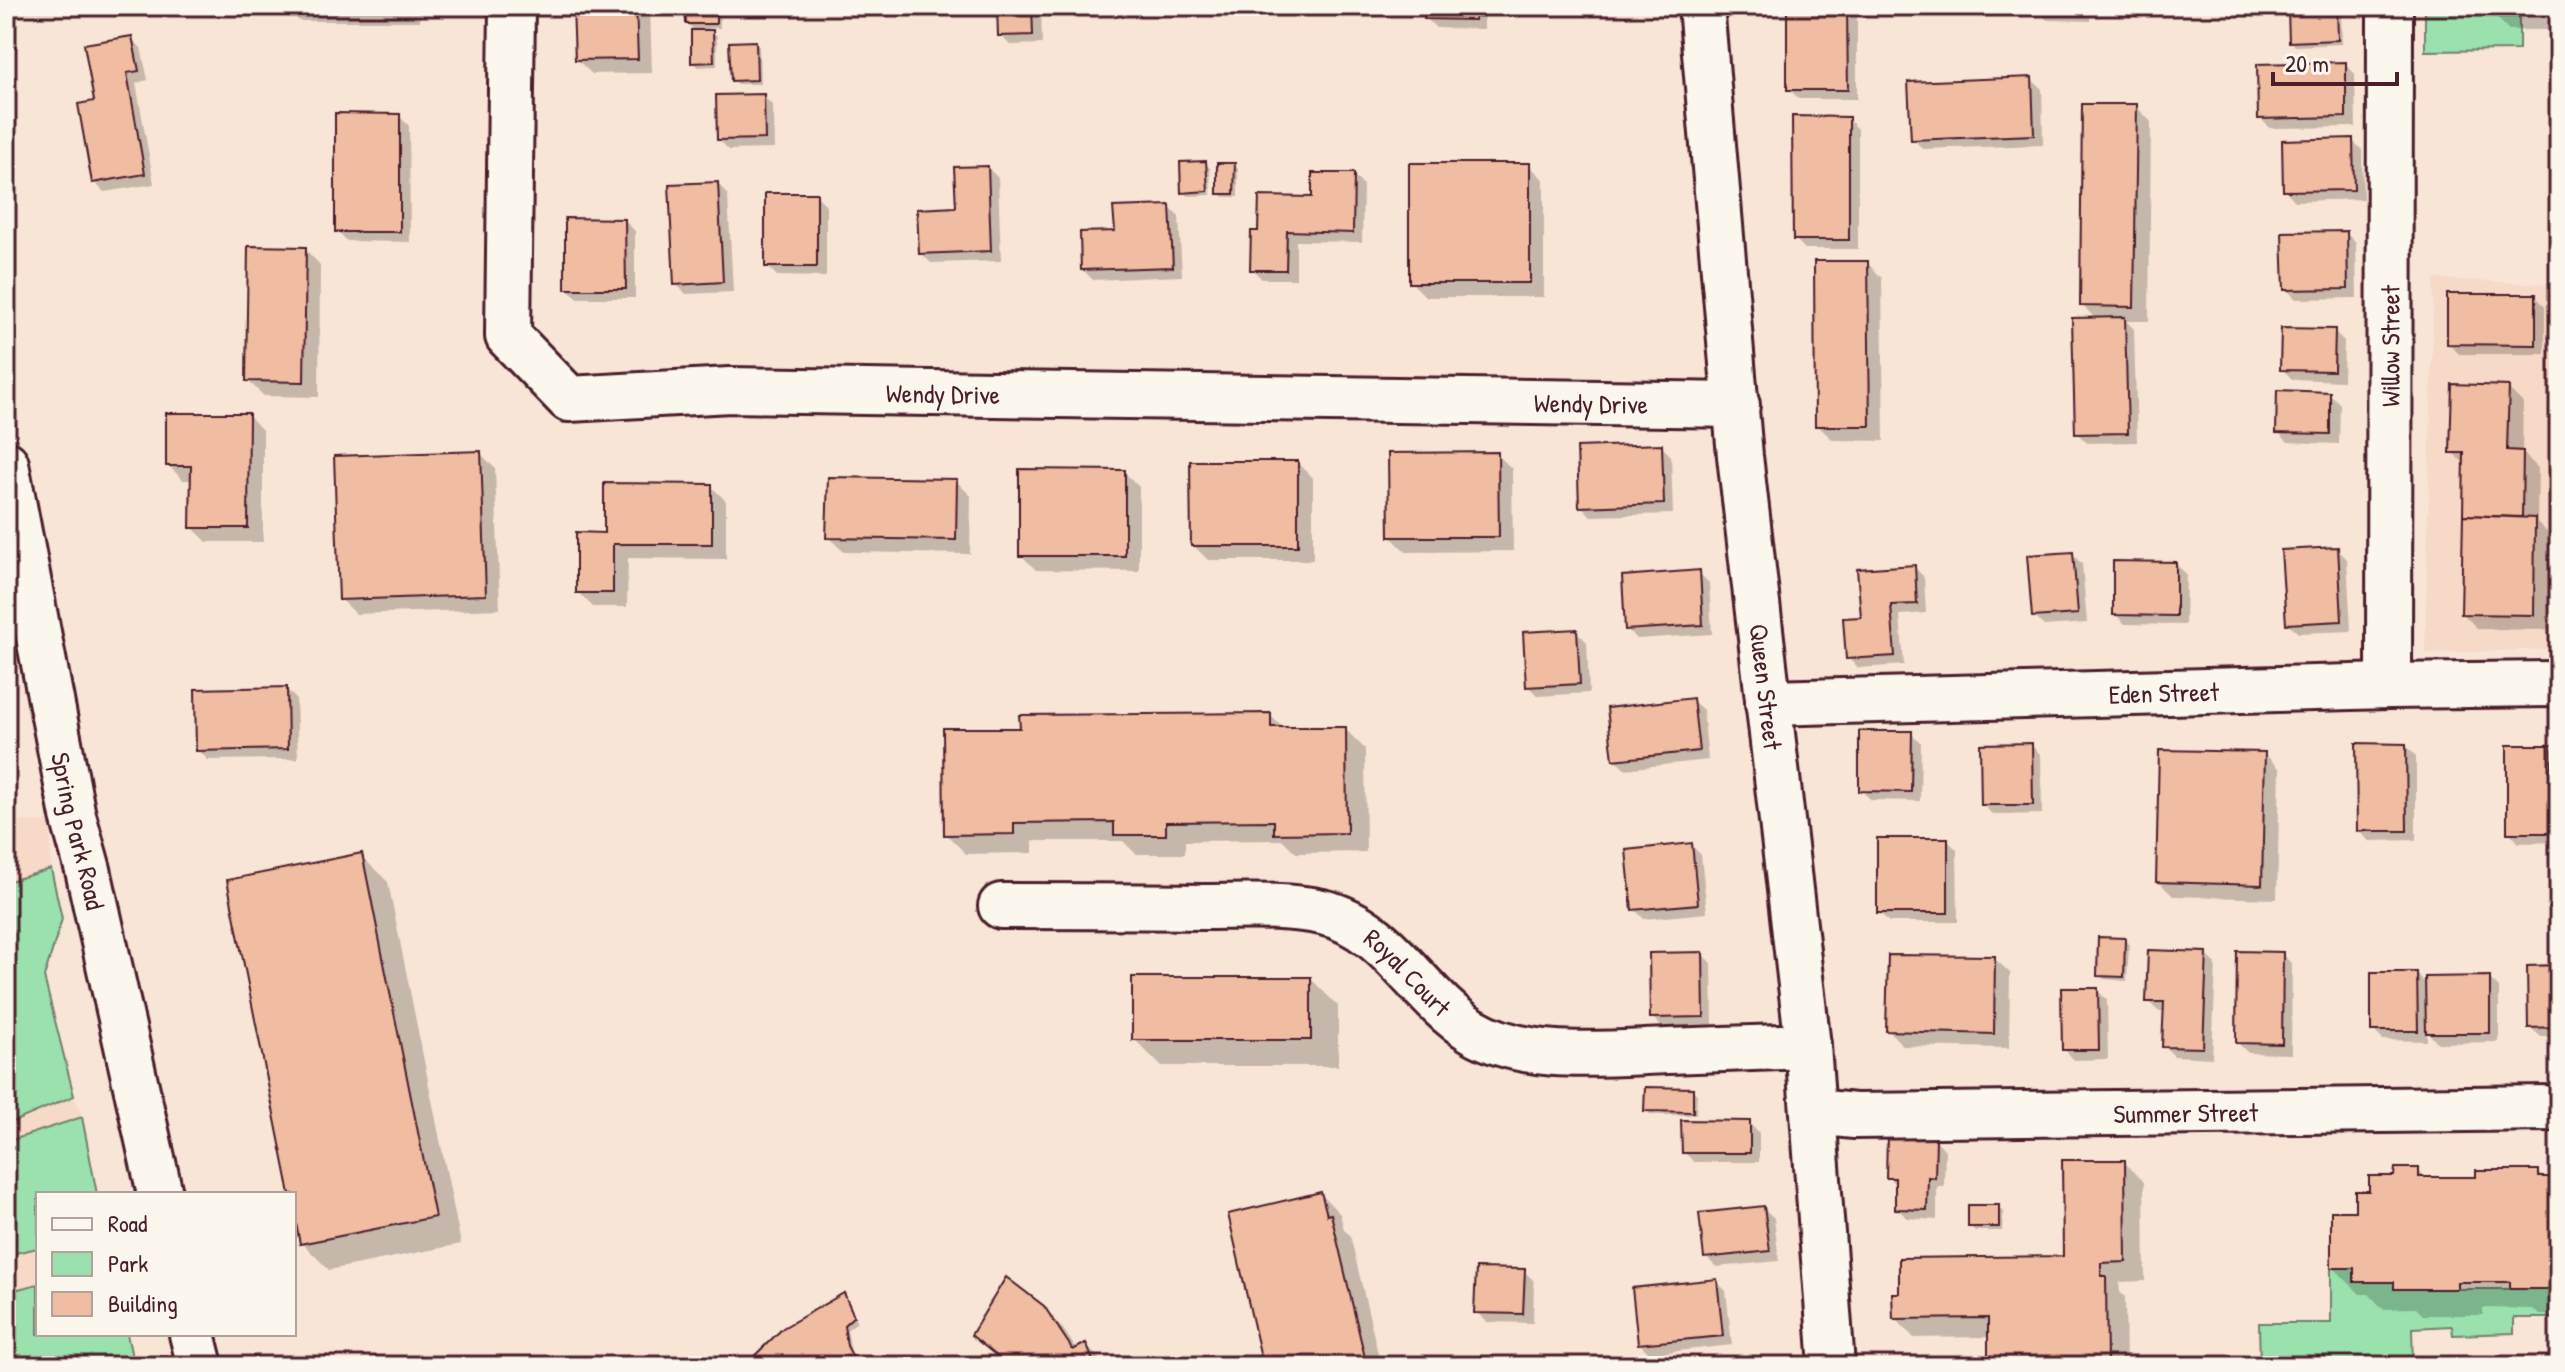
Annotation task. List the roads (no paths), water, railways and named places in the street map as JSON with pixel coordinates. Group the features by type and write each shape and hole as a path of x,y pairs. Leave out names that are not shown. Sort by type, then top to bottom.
{"street":[{"name":"Wendy Drive","path":"512,6 508,336 569,399 730,390 1737,405"},
{"name":"Queen Street","path":"1701,6 1740,456 1808,1046 1832,1366"},
{"name":"Willow Street","path":"2389,686 2390,6"},
{"name":"Spring Park Road","path":"6,464 73,816 88,870 160,1192"},
{"name":"Eden Street","path":"1768,703 2559,684"},
{"name":"Royal Court","path":"1001,906 1231,907 1322,912 1349,921 1374,937 1445,1012 1475,1032 1509,1047 1576,1054 1808,1046"},
{"name":"Summer Street","path":"1814,1112 1855,1116 2559,1108"},
{"path":"192,1336 200,1366"}]}
